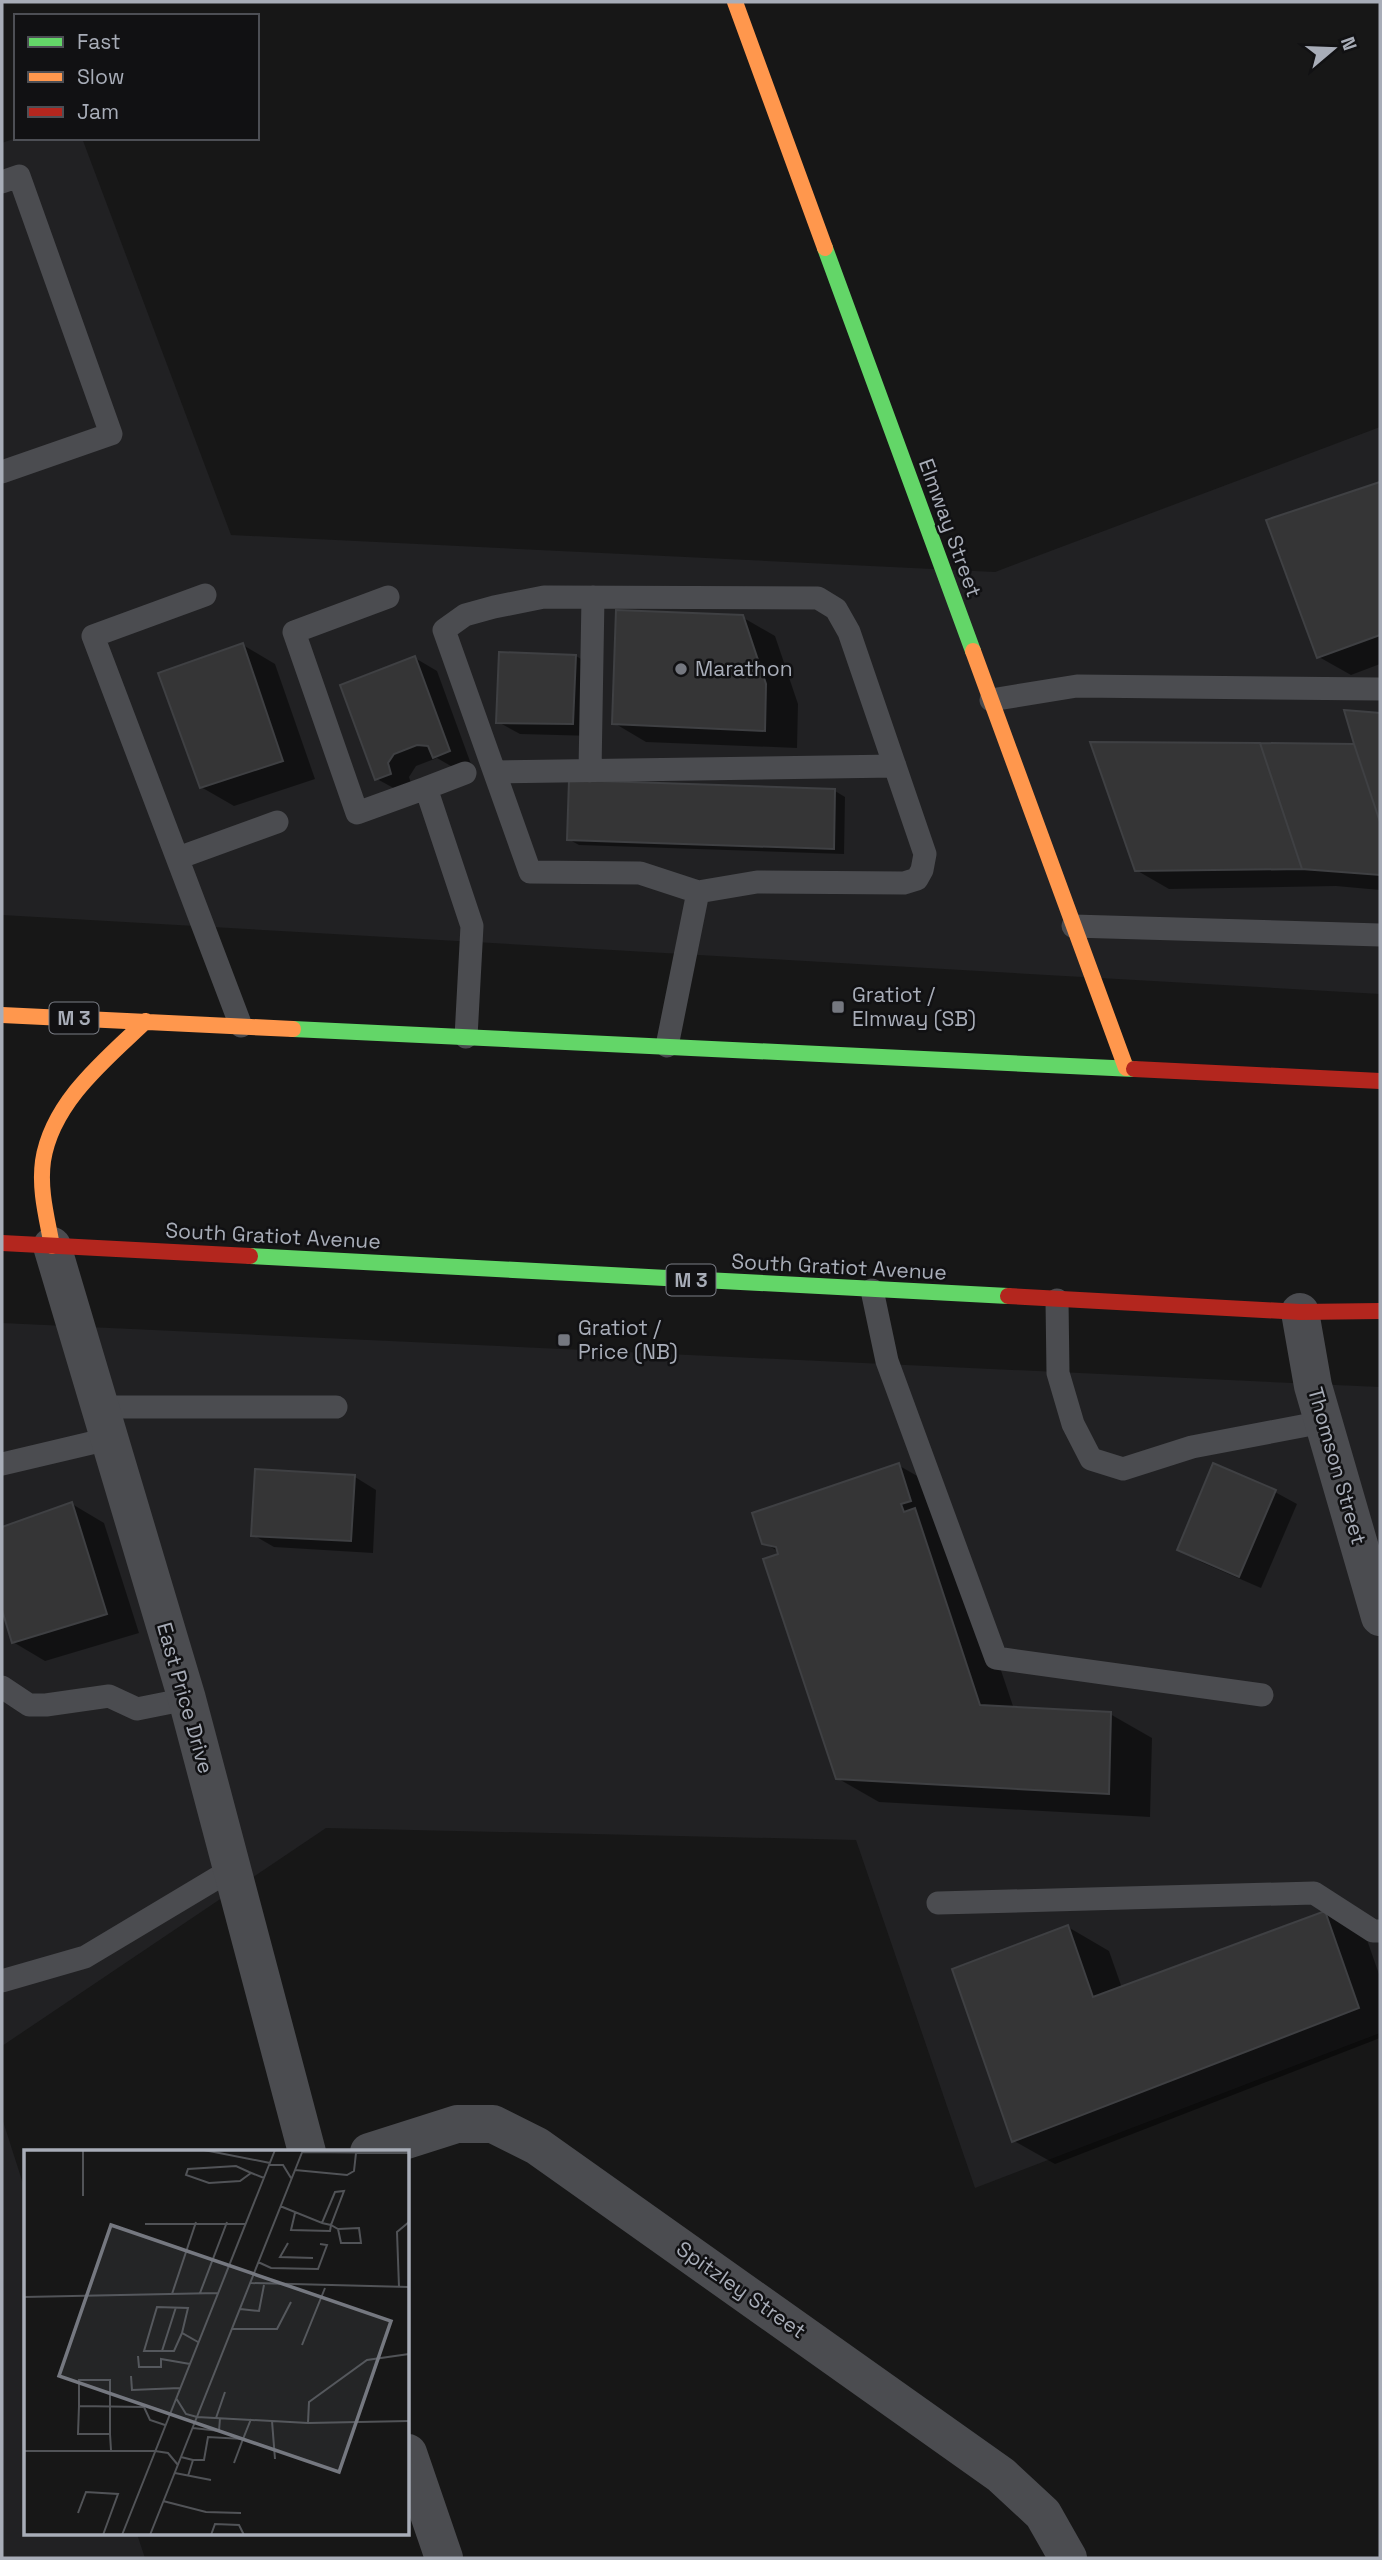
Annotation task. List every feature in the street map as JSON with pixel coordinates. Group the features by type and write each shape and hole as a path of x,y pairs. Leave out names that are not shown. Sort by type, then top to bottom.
{"main road":[{"name":"Elmway Street","path":"735,2 1126,1068"},
{"name":"M 3","path":"2,1015 1380,1081"},
{"path":"52,1246 42,1184 46,1146 62,1112 87,1077 146,1021"},
{"name":"South Gratiot Avenue","path":"2,1243 1056,1300 1300,1312 1380,1311"}],"street":[{"name":"East Price Drive","path":"52,1246 187,1699 306,2150"},
{"name":"Thomson Street","path":"1300,1312 1313,1386 1380,1617"},
{"name":"Spitzley Street","path":"375,2150 457,2124 493,2123 537,2146 1001,2475 1043,2514 1068,2558"},
{"path":"410,2458 444,2558"}],"lane":[{"path":"2,182 19,176 111,433 2,472"},
{"path":"205,596 93,636 241,1026"},
{"path":"388,597 294,632 357,813 465,773"},
{"path":"544,597 593,597 818,598 836,609 849,632 925,854 917,879 904,883 757,883 698,892 640,873 530,872 444,630 465,615 494,607 544,597"},
{"path":"590,771 593,597"},
{"path":"991,700 1077,686 1380,689"},
{"path":"495,772 895,766"},
{"path":"426,788 472,926 466,1037"},
{"path":"178,858 277,822"},
{"path":"667,1046 698,892"},
{"path":"1073,926 1380,935"},
{"path":"872,1290 887,1361 996,1658 1262,1695"},
{"path":"1056,1300 1058,1373 1073,1424 1091,1459 1123,1469 1192,1447 1323,1422"},
{"path":"2,1464 103,1423 336,1407"},
{"path":"2,1687 29,1704 46,1705 109,1696 137,1709 187,1699"},
{"path":"2,1981 85,1957 232,1869"},
{"path":"938,1903 1314,1893 1373,1931 1380,1931"}],"shaded area":[{"path":"14,139 83,140 231,535 995,572 1380,427 1380,994 2,915 2,143"},
{"path":"2,1323 1380,1387 1380,2033 975,2188 856,1840 326,1828 2,2046"},
{"path":"2,2118 24,2187 24,2536 138,2536 145,2558 2,2558"}],"building":[{"path":"1380,482 1380,635 1317,658 1266,520"},
{"path":"616,610 743,615 766,684 765,731 612,724"},
{"path":"243,643 283,761 200,788 158,673"},
{"path":"499,652 576,655 573,724 496,723"},
{"path":"415,656 450,751 433,758 428,746 417,745 394,754 388,763 391,774 375,780 340,685"},
{"path":"1344,710 1380,713 1380,822 1354,744"},
{"path":"1090,742 1260,743 1302,869 1135,871"},
{"path":"1260,743 1354,744 1380,822 1380,875 1302,869"},
{"path":"569,780 835,789 834,849 567,840"},
{"path":"899,1463 911,1501 901,1504 904,1512 915,1508 980,1705 1111,1712 1109,1794 836,1779 763,1559 778,1554 776,1547 762,1544 752,1513"},
{"path":"1213,1463 1276,1490 1239,1577 1177,1550"},
{"path":"255,1469 355,1475 351,1541 251,1536"},
{"path":"72,1502 107,1614 12,1643 2,1610 2,1527"},
{"path":"1325,1911 1359,2008 1012,2142 952,1969 1068,1925 1093,1997"}],"traffic: fast":[{"path":"825,248 973,651"},
{"path":"293,1029 1134,1069"},
{"path":"250,1256 1008,1296"}],"traffic: slow":[{"path":"735,2 825,248"},
{"path":"973,651 1126,1068"},
{"path":"2,1015 293,1029"},
{"path":"52,1246 42,1183 48,1140 57,1120 83,1083 146,1021"}],"traffic: jam":[{"path":"1134,1069 1380,1081"},
{"path":"2,1243 250,1256"},
{"path":"1008,1296 1300,1312 1380,1311"}],"place":[{"name":"Marathon","path":"681,669"},
{"name":"Gratiot / Elmway (SB)","path":"838,1007"},
{"name":"Gratiot / Price (NB)","path":"564,1340"}]}
